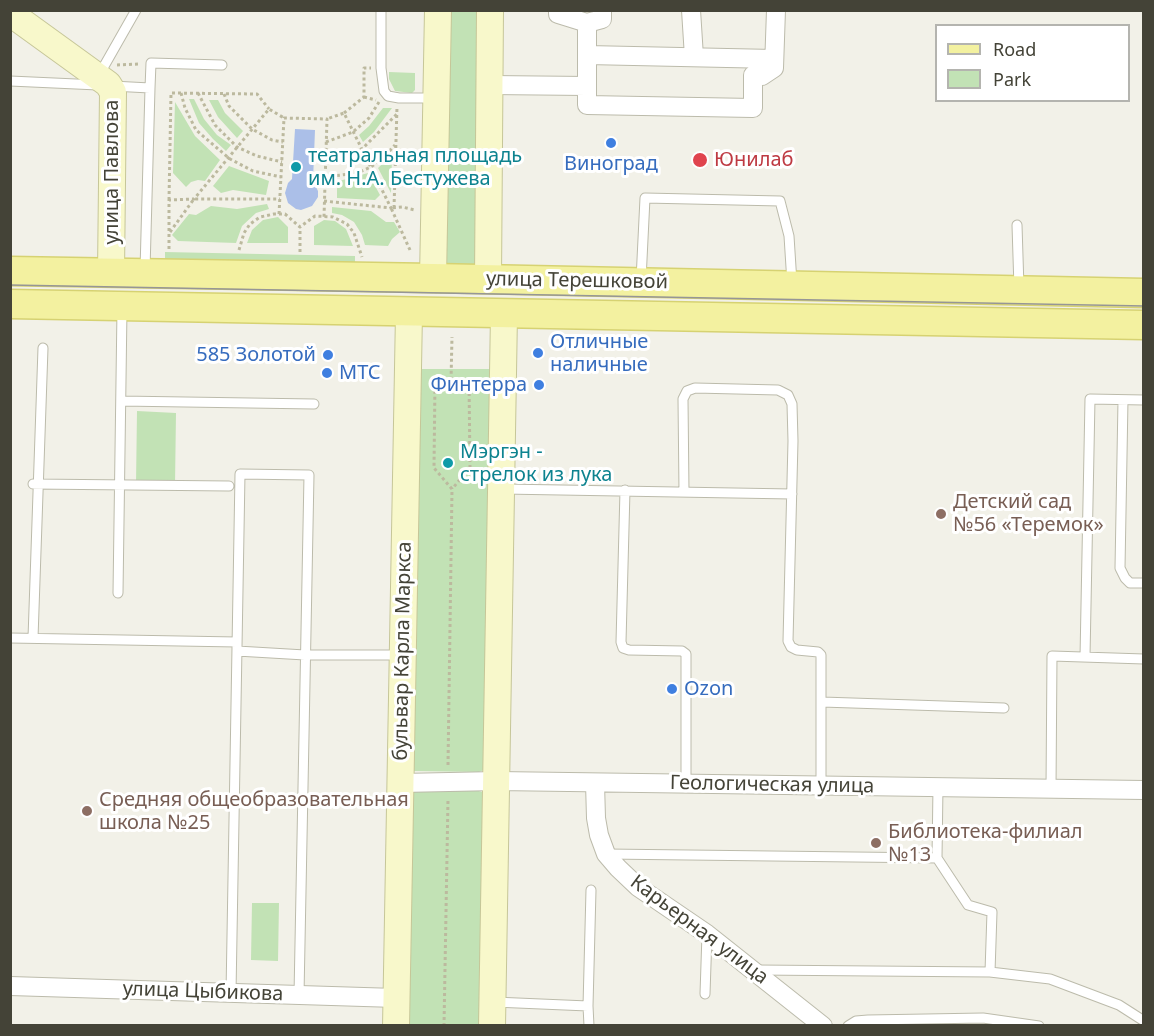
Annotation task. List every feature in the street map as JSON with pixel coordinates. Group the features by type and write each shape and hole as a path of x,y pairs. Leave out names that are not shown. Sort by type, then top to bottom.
{"main road":[{"name":"улица Терешковой","path":"10,271 1143,293"},
{"path":"111,273 116,306"},
{"name":"улица Терешковой","path":"10,304 1143,326"}],"street":[{"path":"432,278 438,10"},
{"path":"488,279 490,10"},
{"path":"558,10 558,14 587,23 602,19 602,10"},
{"path":"690,10 694,57"},
{"path":"587,55 694,57 753,67 762,76 774,68 776,10"},
{"name":"улица Павлова","path":"10,13 104,82 113,94 111,273"},
{"path":"587,23 587,105 753,108 753,67"},
{"path":"490,85 587,86"},
{"name":"бульвар Карла Маркса","path":"396,1026 409,313"},
{"path":"492,1014 504,314"},
{"name":"Геологическая улица","path":"401,783 497,781 1143,790"},
{"name":"Карьерная улица","path":"595,783 599,835 606,854 618,868 638,887 707,934 822,1024"},
{"name":"улица Цыбикова","path":"10,986 396,998"}],"lane":[{"path":"104,82 136,10"},
{"path":"381,10 381,68 384,91 387,96 436,98"},
{"path":"145,274 151,63 222,65"},
{"path":"10,81 104,82 150,88"},
{"path":"641,283 645,198 780,201 789,236 792,285"},
{"path":"1017,225 1019,290"},
{"path":"116,306 120,400 118,593"},
{"path":"33,638 36,484 43,348"},
{"path":"684,492 683,399 687,391 695,388 778,390 788,395 792,404 788,641 791,647 797,650 818,652 821,655 821,785"},
{"path":"1085,657 1090,399 1143,400"},
{"path":"120,400 314,404"},
{"path":"1123,400 1120,568 1130,583 1143,583"},
{"path":"231,993 240,474 309,475 299,995"},
{"path":"36,484 229,486"},
{"path":"501,489 792,494"},
{"path":"625,490 621,642 623,648 629,650 682,651 686,654 686,784"},
{"path":"10,638 237,647 305,655 403,655"},
{"path":"1051,788 1052,656 1143,659"},
{"path":"822,702 1004,708"},
{"path":"938,786 937,858 968,905 992,912 990,972"},
{"path":"606,854 937,858"},
{"path":"589,1026 591,890"},
{"path":"705,994 707,934"},
{"path":"754,970 990,972 1050,980 1119,1005 1143,1021"},
{"path":"492,1014 588,1006"},
{"path":"849,1026 856,1021 868,1020 982,1018 1039,1026"}],"path":[{"path":"364,97 364,68 381,68"},
{"path":"169,249 171,93 257,93 268,109 284,118 327,119 344,113 364,97"},
{"path":"180,93 196,130 228,157 253,171 281,177"},
{"path":"198,93 215,125 237,147 257,156 282,162"},
{"path":"223,93 229,106 252,129 273,140 283,142"},
{"path":"364,97 388,101"},
{"path":"326,142 353,132 369,118 380,100"},
{"path":"393,208 397,101"},
{"path":"169,233 268,109"},
{"path":"344,113 393,208 410,250"},
{"path":"326,161 362,149 397,114"},
{"path":"279,214 284,118"},
{"path":"324,217 327,119"},
{"path":"325,177 357,173 371,167 396,144"},
{"path":"169,200 280,200"},
{"path":"324,201 393,208"},
{"path":"239,250 244,233 250,224 260,217 285,214 300,227 300,252"},
{"path":"300,227 315,216 333,217 346,224 354,233 367,277"},
{"path":"451,381 452,337"},
{"path":"444,1026 452,489 470,467 469,381 435,381 434,468 452,489"}],"green space":[{"path":"449,11 481,11 477,266 446,266"},
{"path":"389,72 415,73 415,90 412,93 395,91 389,79"},
{"path":"189,99 194,99 204,119 217,135 231,145 226,151 199,123"},
{"path":"209,100 218,100 225,113 243,131 237,138 218,117"},
{"path":"175,102 195,136 220,160 205,181 191,182 186,187 173,173"},
{"path":"383,108 392,108 374,132 363,142 359,135"},
{"path":"392,155 391,193 378,168"},
{"path":"229,166 269,181 266,195 233,190 221,193 213,186"},
{"path":"368,173 380,195 375,200 337,198 339,181"},
{"path":"267,204 269,209 256,213 242,226 236,243 178,241 172,235 189,214 196,215 211,206 237,209"},
{"path":"332,207 371,211 386,222 394,222 400,232 388,246 365,245 354,222 342,215 332,213"},
{"path":"278,217 288,227 288,243 247,243 252,230 263,220"},
{"path":"324,220 335,221 346,229 353,246 314,245 314,226"},
{"path":"165,252 355,256 355,269 171,265 165,259"},
{"path":"413,369 494,369 486,769 479,772 413,771"},
{"path":"137,411 176,413 175,485 136,484"},
{"path":"479,791 485,793 483,1025 408,1026 412,795 414,792"},
{"path":"252,903 279,903 278,961 251,960"}],"water":[{"path":"295,129 315,130 313,181 318,197 312,206 301,210 288,203 285,193 292,179"}],"tram line":[{"path":"10,285 1144,306"}],"place":[{"name":"Виноград","path":"611,143"},
{"name":"Юнилаб","path":"700,160"},
{"name":"театральная площадь им. Н.А. Бестужева","path":"296,167"},
{"name":"Отличные наличные","path":"538,353"},
{"name":"585 Золотой","path":"328,355"},
{"name":"МТС","path":"327,373"},
{"name":"Финтерра","path":"539,385"},
{"name":"Мэргэн - стрелок из лука","path":"448,463"},
{"name":"Детский сад №56 «Теремок»","path":"941,514"},
{"name":"Ozon","path":"672,689"},
{"name":"Средняя общеобразовательная школа №25","path":"87,811"},
{"name":"Библиотека-филиал №13","path":"876,843"}]}
